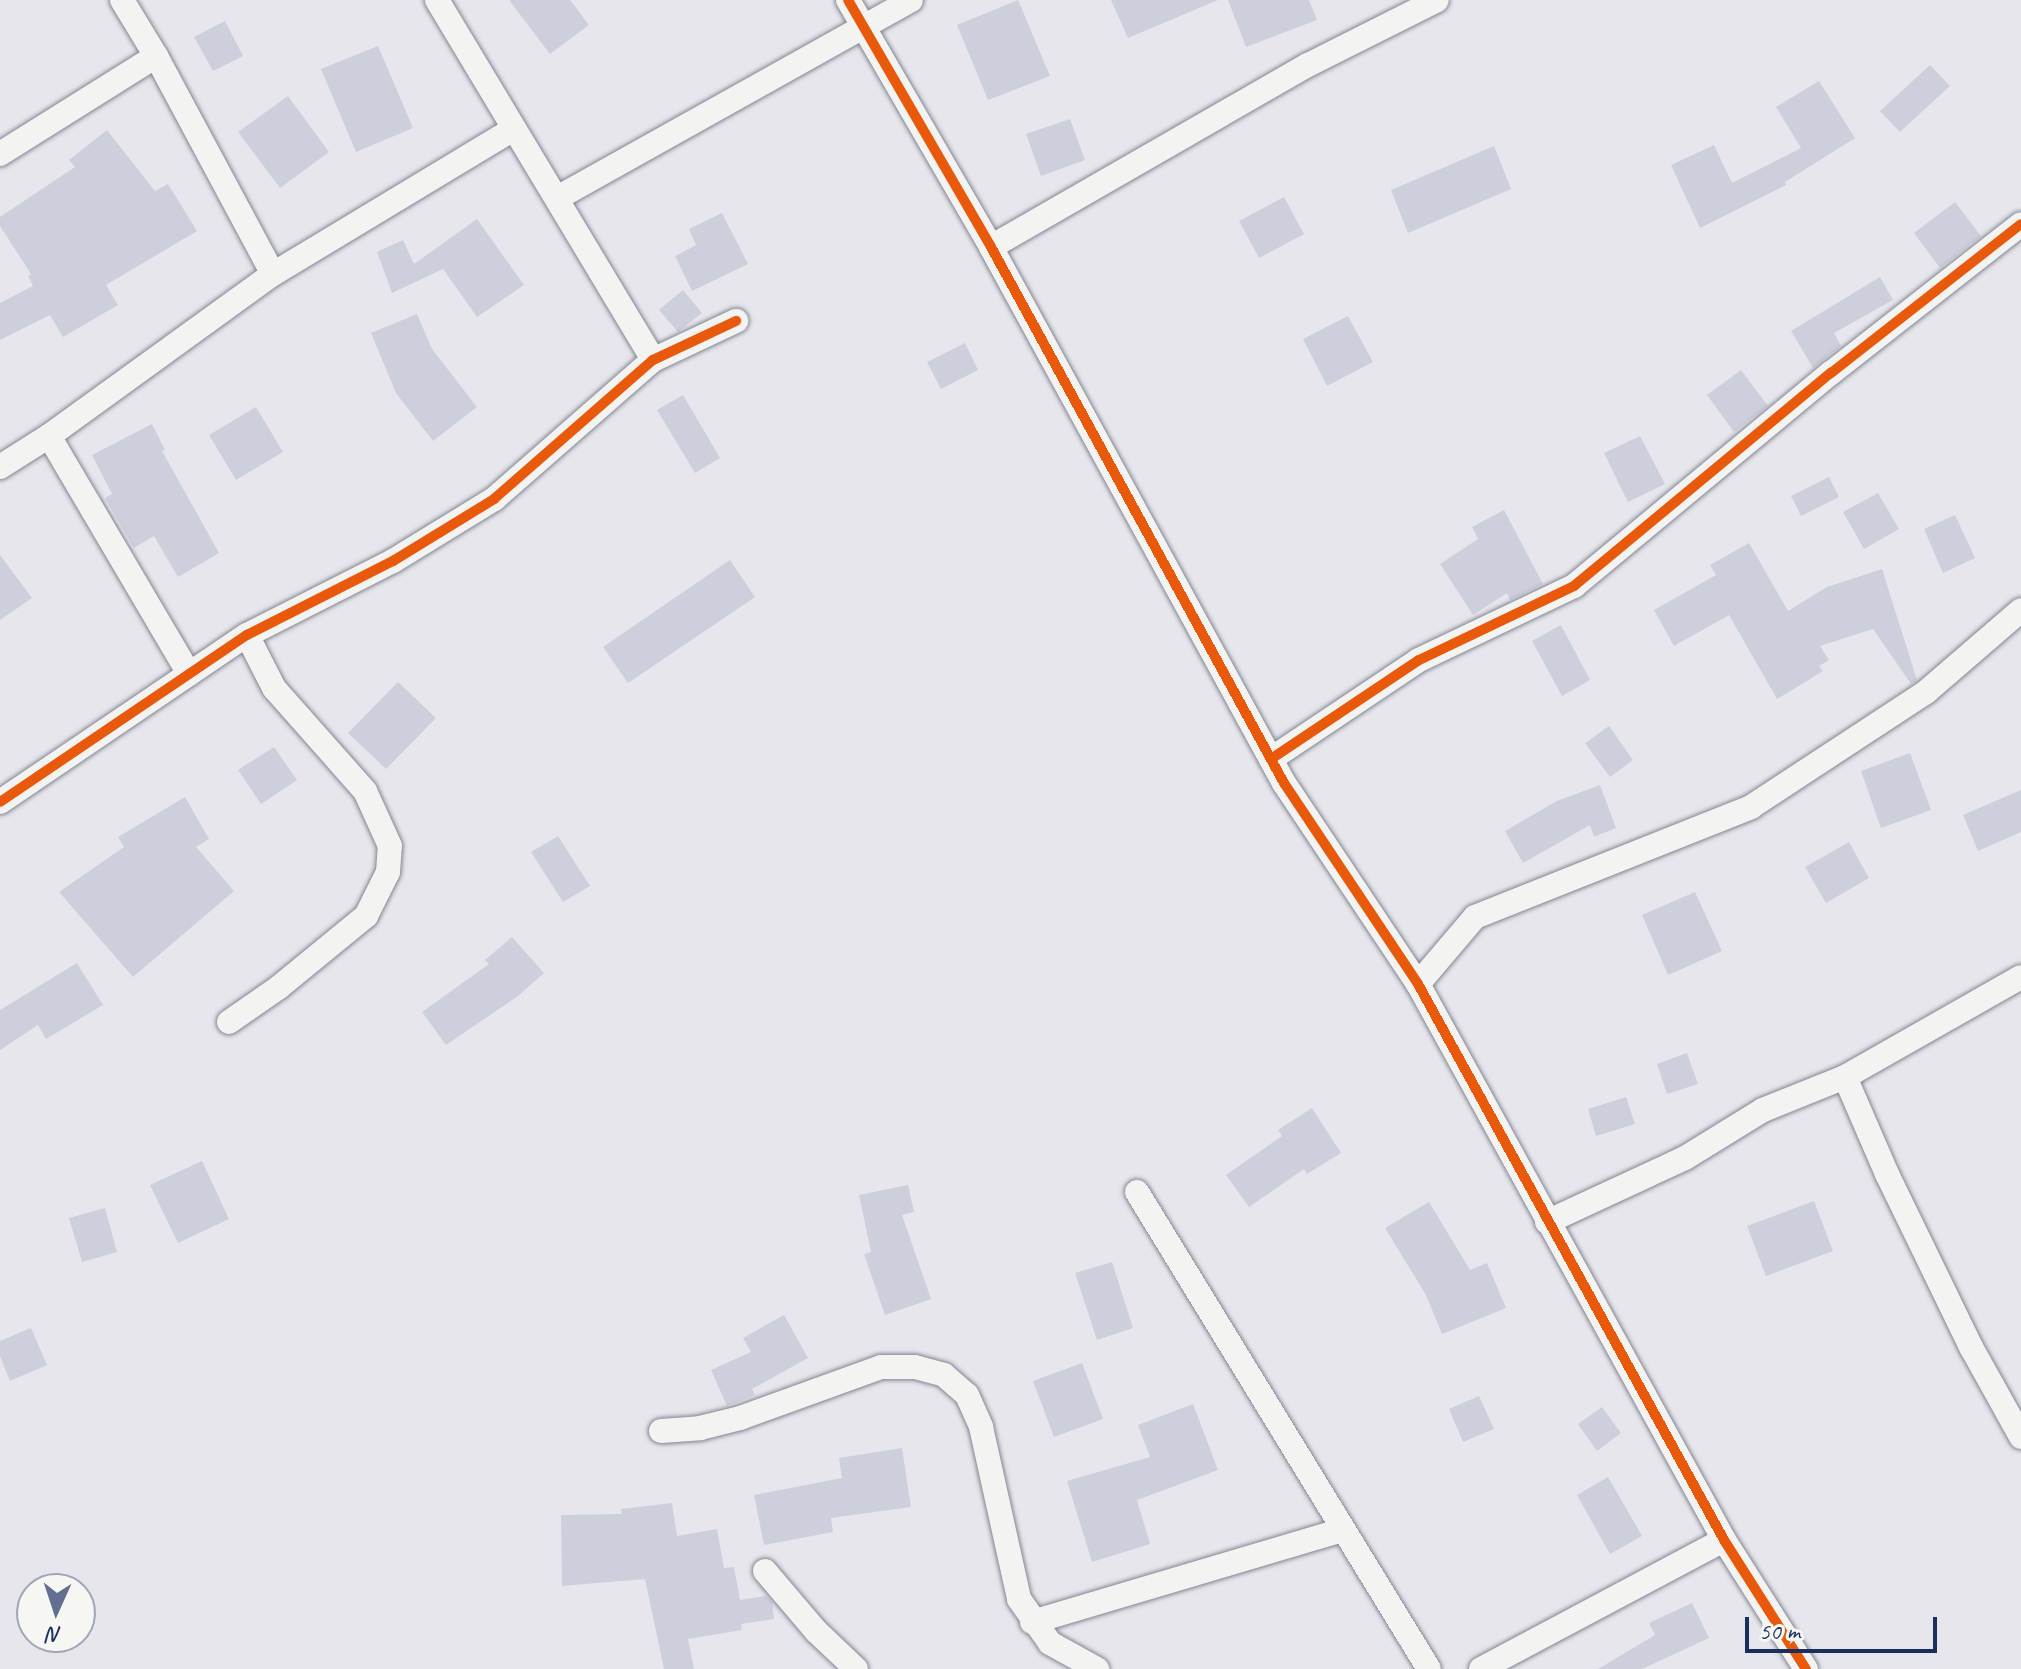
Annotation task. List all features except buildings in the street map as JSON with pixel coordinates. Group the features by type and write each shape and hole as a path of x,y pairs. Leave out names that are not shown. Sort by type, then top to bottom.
{"street":[{"path":"122,0 156,56 273,274"},
{"path":"848,0 991,247 1271,759 1418,984 1724,1540 1806,1669"},
{"path":"559,197 865,29 911,0"},
{"path":"991,247 1308,65 1437,0"},
{"path":"439,1 512,130 559,197 653,360"},
{"path":"0,154 156,56"},
{"path":"0,467 49,436 273,274 512,130"},
{"path":"1271,759 1419,660 1574,586 1831,373 2021,224"},
{"path":"0,802 247,635 393,561 494,499 653,360 736,321"},
{"path":"49,436 189,674"},
{"path":"1418,984 1475,917 1751,807 1926,692 2021,610"},
{"path":"229,1022 278,988 366,916 388,872 390,846 365,791 274,688 247,635"},
{"path":"1547,1222 1685,1158 1763,1110 1845,1077 2021,977"},
{"path":"1845,1077 1887,1174 1971,1347 2021,1437"},
{"path":"1137,1192 1429,1669"},
{"path":"661,1431 700,1428 740,1418 881,1367 915,1367 944,1375 967,1395 981,1427 1019,1599 1032,1622 1050,1643 1097,1669"},
{"path":"1032,1622 1343,1530"},
{"path":"1481,1669 1724,1540"},
{"path":"765,1571 816,1631 856,1669"}],"cycle path":[{"path":"848,0 991,247 1284,783 1418,984 1724,1540 1806,1669"},
{"path":"1271,759 1419,660 1574,586 1831,373 2021,224"},
{"path":"0,802 247,635 393,561 494,499 653,360 736,321"}]}
